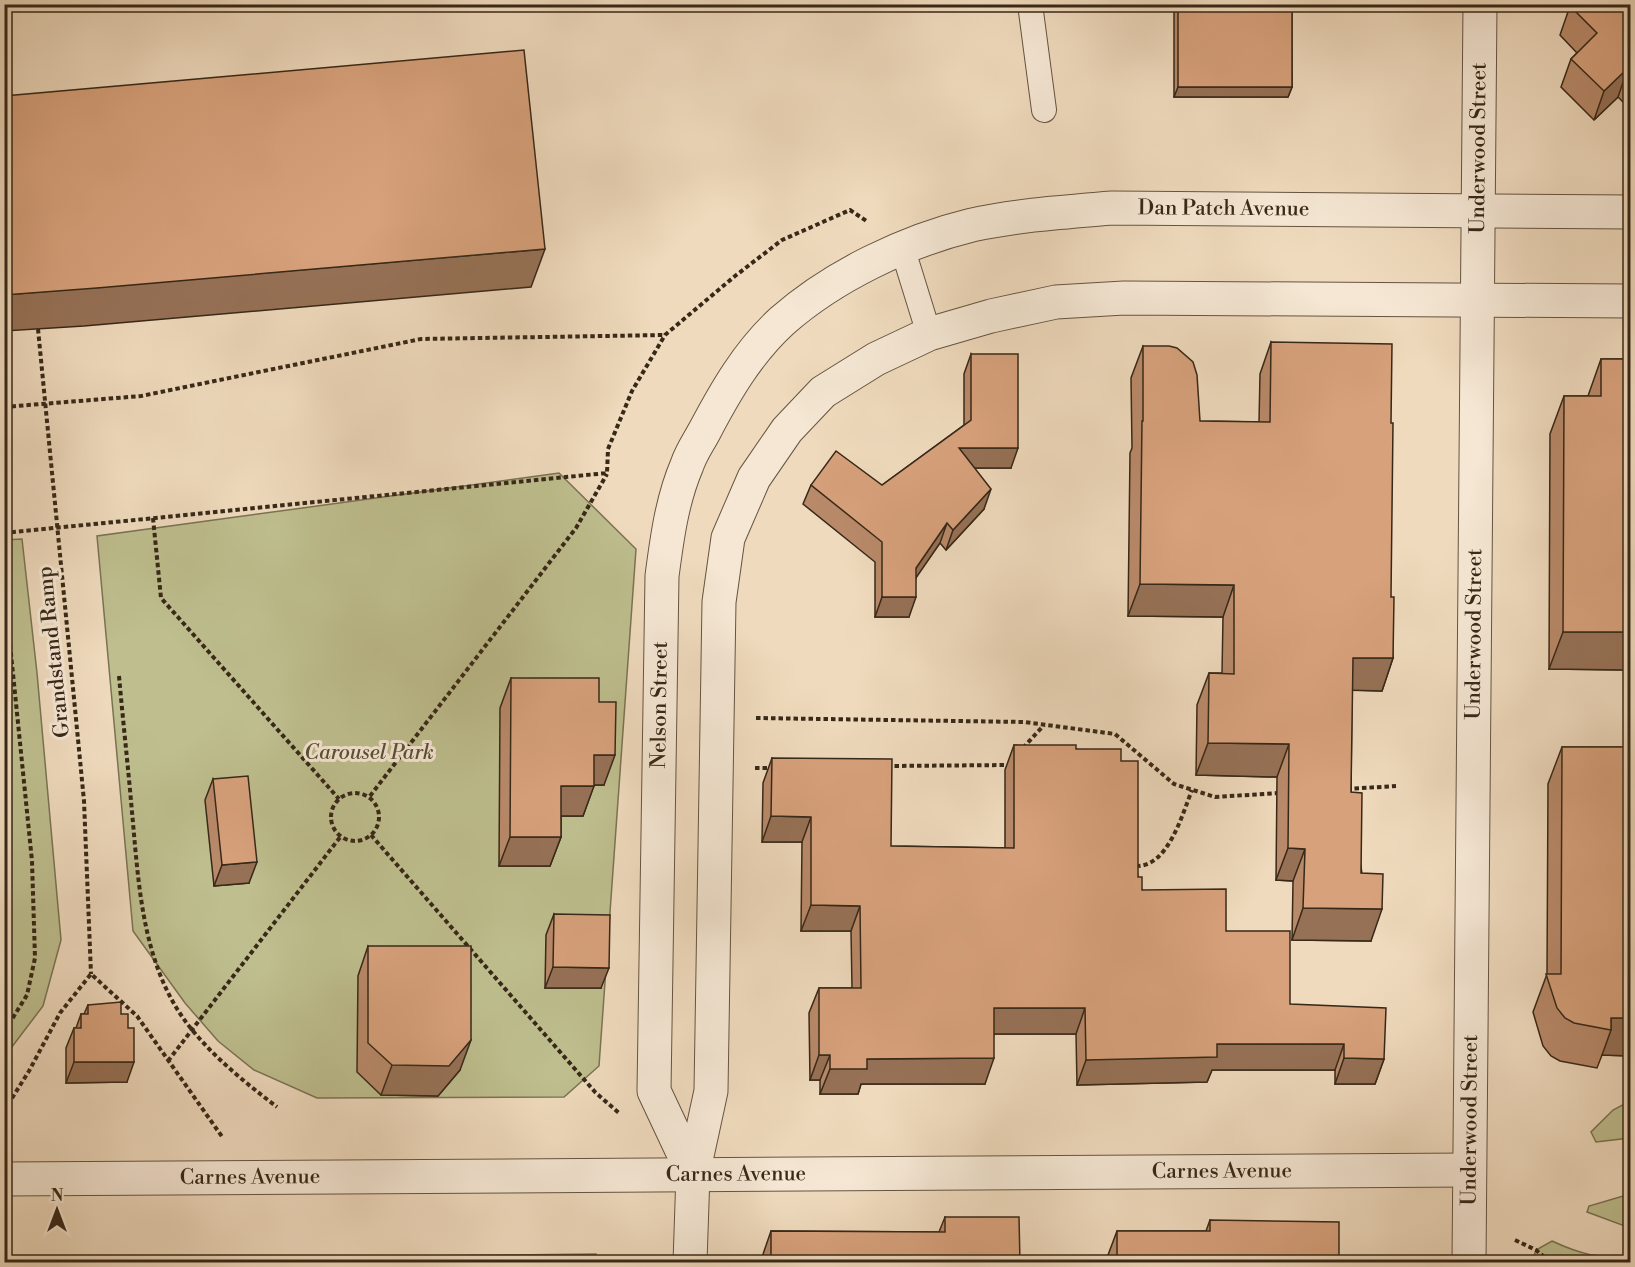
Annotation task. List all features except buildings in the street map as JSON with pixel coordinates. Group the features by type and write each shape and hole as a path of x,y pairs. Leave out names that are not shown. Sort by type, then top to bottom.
{"street":[{"name":"Underwood Street","path":"1469,1263 1480,4"},
{"name":"Dan Patch Avenue","path":"831,285 902,247 971,226 1037,214 1112,208 1630,212"},
{"name":"Nelson Street","path":"693,1174 654,1091 662,576 669,525 687,465 743,365 782,322 831,285"},
{"path":"929,334 991,316 1056,302 1124,298 1630,301"},
{"name":"Nelson Street","path":"690,1263 693,1174 711,1091 719,602 728,537 754,478 787,430 823,392 876,359 929,334"},
{"name":"Carnes Avenue","path":"4,1179 1469,1170"}],"lane":[{"path":"1030,4 1044,110"},
{"path":"902,247 929,334"}],"path":[{"path":"370,796 576,528 607,473 609,449 632,391 664,335 782,240 850,210 902,247"},
{"name":"Grandstand Ramp","path":"38,329 84,801 91,974"},
{"path":"4,407 141,396 421,339 664,335"},
{"path":"4,533 607,473"},
{"path":"153,518 161,597 339,799"},
{"path":"4,585 32,861 34,946 27,995 4,1032"},
{"path":"119,676 139,888 152,955 169,995 192,1030 230,1070 278,1107"},
{"path":"756,718 1024,722 1115,734 1174,784 1215,797 1283,793"},
{"path":"1023,749 1044,724"},
{"path":"884,766 1009,765 1016,757"},
{"path":"754,768 778,768"},
{"path":"1339,789 1396,786"},
{"path":"1134,866 1145,866 1166,850 1192,790"},
{"path":"352,792 370,796 379,811 379,822 371,835 358,841 340,836 332,822 332,812 339,799 352,792"},
{"path":"371,835 595,1092 622,1115"},
{"path":"168,1061 340,836"},
{"path":"4,1111 29,1071 60,1013 91,974 137,1016 209,1120 252,1177"},
{"path":"1515,1240 1536,1250 1550,1263"}],"green space":[{"name":"Carousel Park","path":"559,473 636,549 599,1066 564,1097 317,1098 254,1070 218,1041 185,1003 133,931 97,536"},
{"path":"22,539 37,673 61,940 43,1006 5,1056 4,540"},
{"path":"1630,1101 1630,1138 1596,1142 1591,1132 1613,1110"},
{"path":"1630,1194 1630,1228 1587,1212 1589,1206"},
{"path":"1552,1241 1590,1255 1630,1257 1630,1262 1532,1262 1536,1250"},
{"path":"596,1254 596,1262 24,1262 24,1260"}]}
